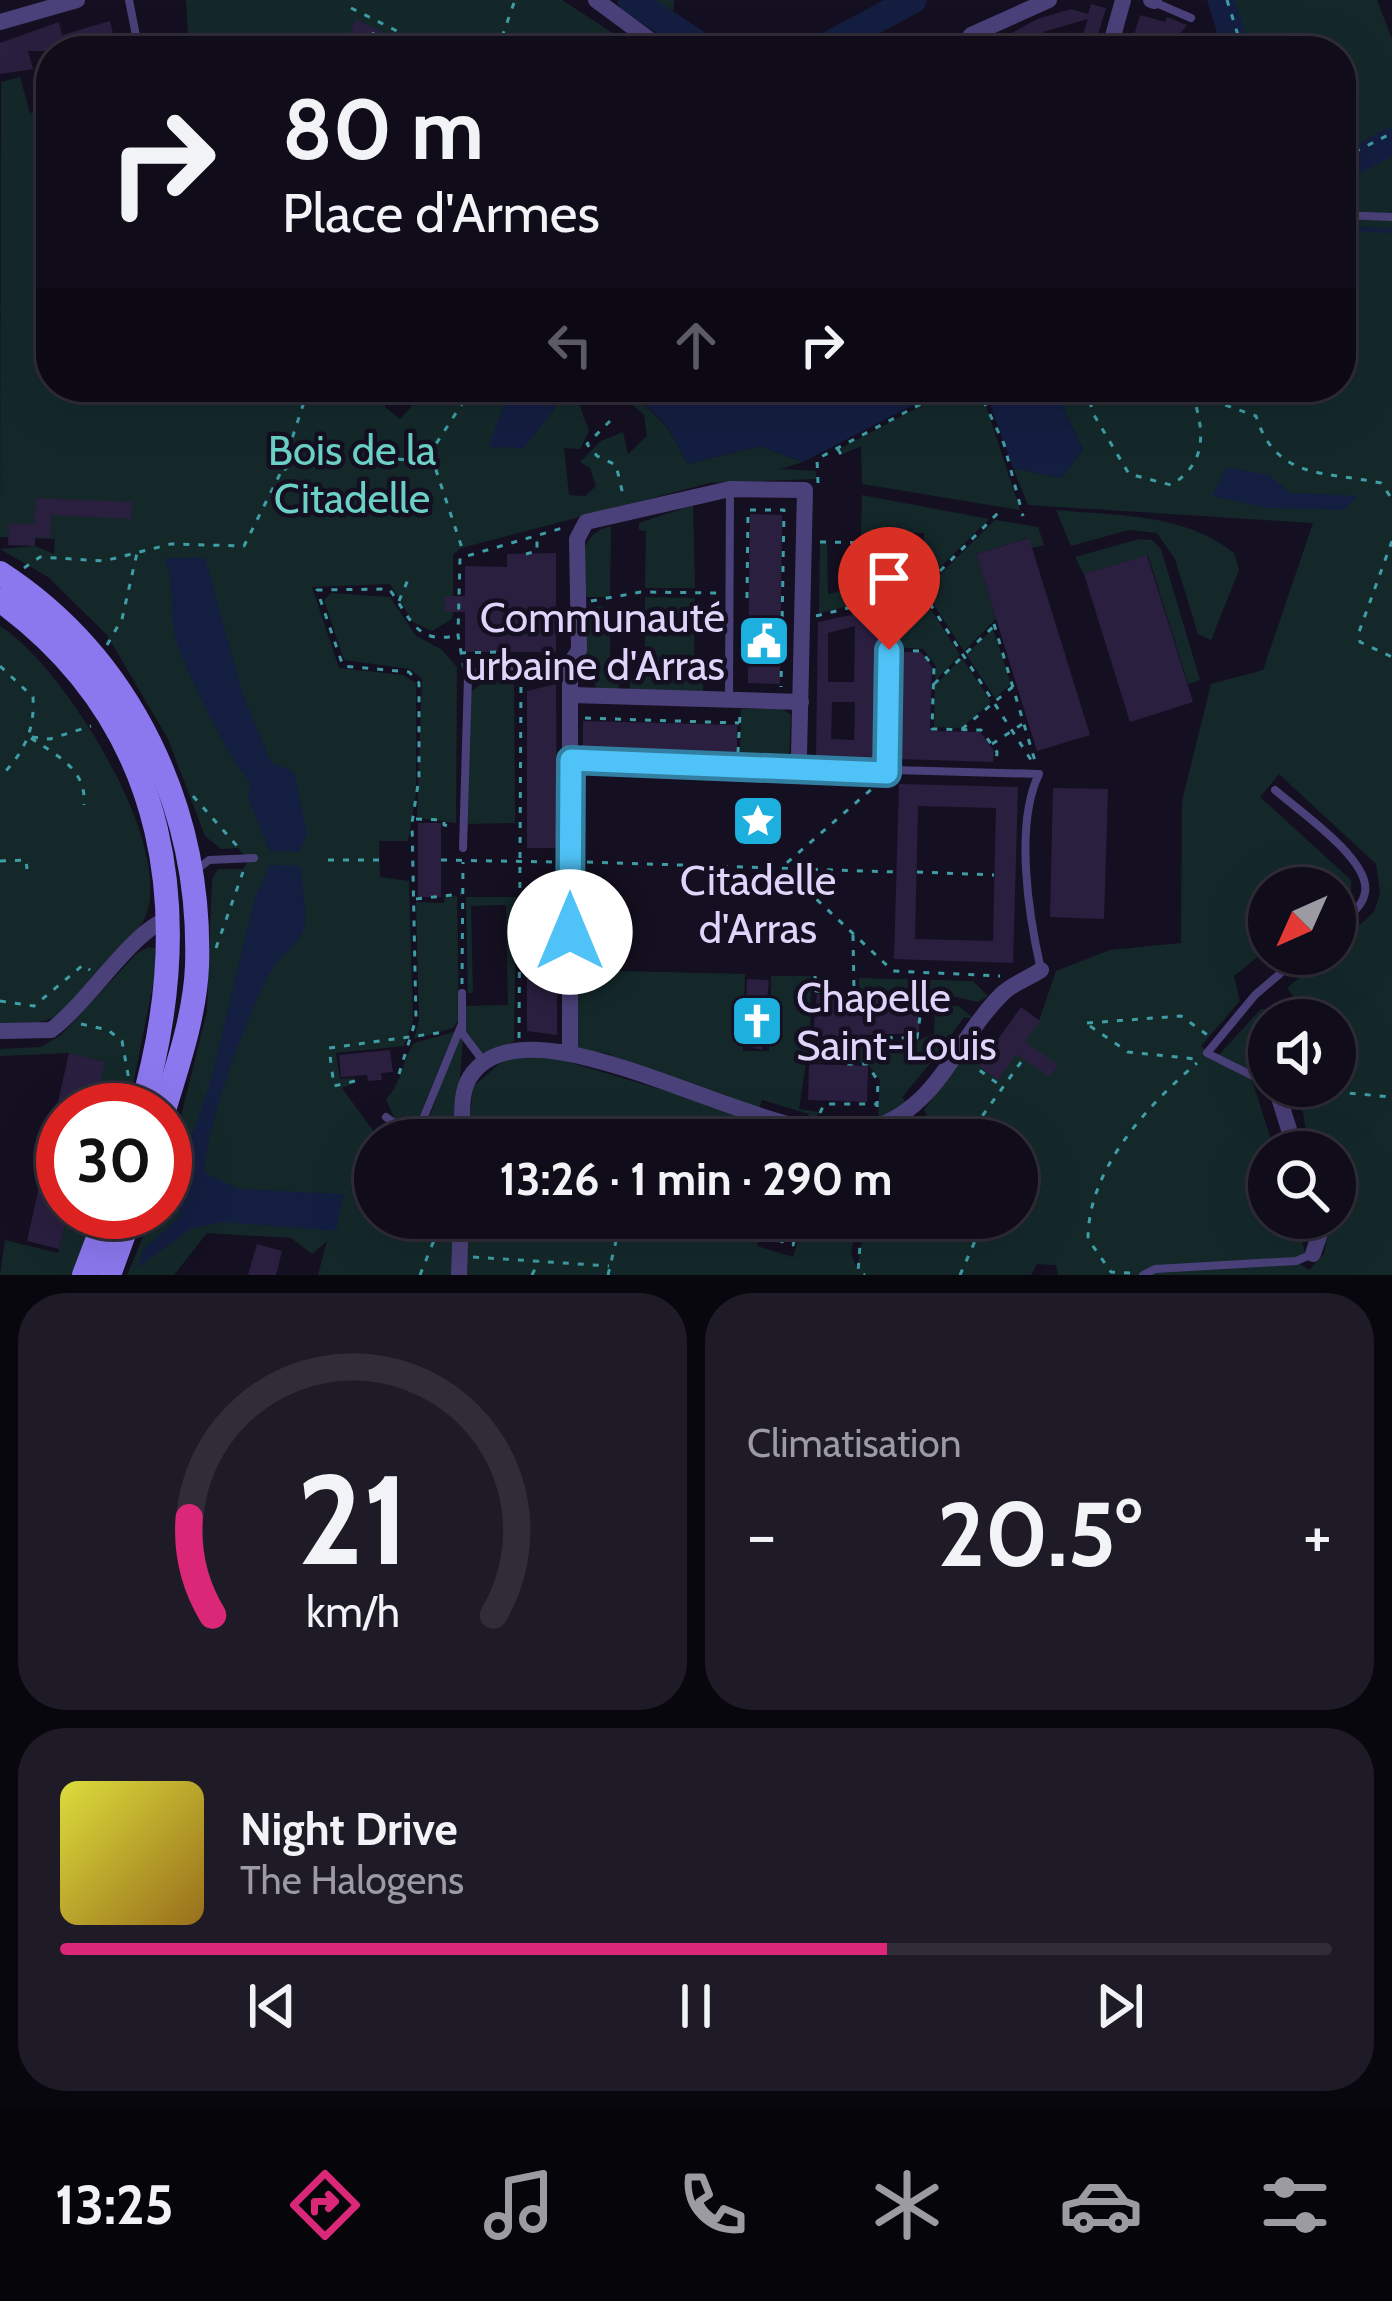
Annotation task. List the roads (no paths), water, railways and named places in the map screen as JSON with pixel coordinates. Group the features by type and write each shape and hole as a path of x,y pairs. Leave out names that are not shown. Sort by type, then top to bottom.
{"main road":[{"path":"11,572 60,618 130,704 164,774 191,874 197,963 171,1083"},
{"path":"0,600 73,666 112,720 144,783 168,887 169,919 163,1012 142,1083"},
{"path":"84,1275 98,1239"},
{"path":"110,1275 123,1239"}],"street":[{"path":"0,22 77,0"},
{"path":"596,0 645,36"},
{"path":"970,36 1049,0"},
{"path":"1117,36 1123,0"},
{"path":"570,1053 570,664 580,650 580,530 586,522 730,490 812,490 802,620 799,762"},
{"path":"572,694 801,702"},
{"path":"168,887 191,874"},
{"path":"4,1033 51,1030 107,977 147,927 169,919"},
{"path":"463,1119 464,1093 484,1062 518,1048 570,1053 814,1132 842,1135 919,1106 1005,991 1034,974"},
{"path":"458,1275 460,1239"},
{"path":"1313,1254 1318,1239"}],"lane":[{"path":"129,0 136,36"},
{"path":"1152,0 1191,18"},
{"path":"1356,215 1392,217"},
{"path":"730,490 734,700"},
{"path":"887,773 889,650"},
{"path":"463,848 468,677 486,667 570,664"},
{"path":"571,760 799,762 887,773 1039,774 1030,791 1027,878 1034,974"},
{"path":"1275,790 1358,863 1366,892 1356,910"},
{"path":"191,874 209,860 250,858"},
{"path":"1252,999 1278,975"},
{"path":"386,1118 401,1128 423,1119 457,1028 462,993"},
{"path":"1248,1004 1204,1056 1248,1075"},
{"path":"457,1028 484,1062"},
{"path":"1143,1275 1155,1269 1296,1261 1313,1254"}],"water":[{"path":"505,402 557,402 524,448 488,447"},
{"path":"642,402 919,402 803,462 759,446 688,464 668,427"},
{"path":"989,402 1061,402 1083,450 1061,478 1013,468"},
{"path":"1227,467 1268,475 1291,493 1358,496 1344,510 1268,508 1212,496"},
{"path":"164,558 205,558 243,695 271,762 294,772 307,833 300,852 270,851 248,798 250,782 218,732 178,645"},
{"path":"270,865 301,866 305,923 300,937 263,986 241,1039 212,1128 205,1173 239,1189 344,1194 336,1231 222,1222 192,1229 192,1135 209,1087 255,898"},
{"path":"155,1239 177,1239 137,1268 143,1250"}],"waterway":[{"path":"631,0 686,36"},
{"path":"845,36 913,0"},
{"path":"1221,0 1232,36"},
{"path":"1356,160 1392,141"},
{"path":"1356,229 1392,231"}],"place":[{"name":"Communauté urbaine d'Arras","path":"764,641"},
{"name":"Citadelle d'Arras","path":"758,821"},
{"name":"Chapelle Saint-Louis","path":"757,1021"}],"park label":[{"name":"Bois de la Citadelle","path":"352,474"}]}
